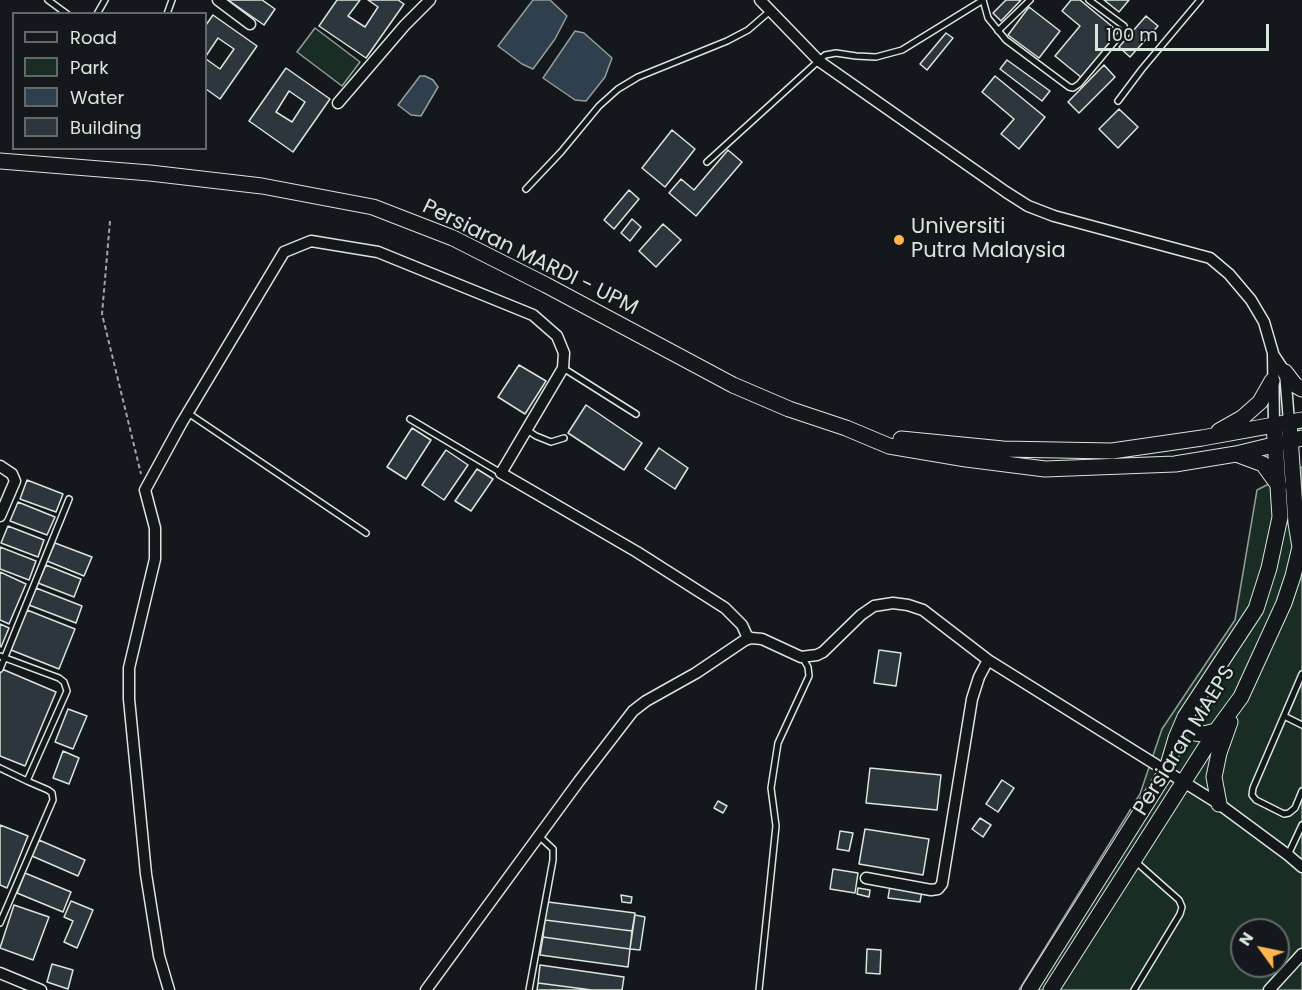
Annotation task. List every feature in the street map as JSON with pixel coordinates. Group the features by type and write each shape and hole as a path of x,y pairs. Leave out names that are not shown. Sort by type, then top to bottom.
{"street":[{"path":"218,0 250,24"},
{"path":"338,103 405,25 430,0"},
{"path":"760,0 819,61 1028,206 1054,216 1210,258 1229,274 1251,300 1264,322 1272,353 1272,381 1288,422"},
{"name":"Persiaran MARDI - UPM","path":"0,161 150,173 262,186 373,207 453,238 733,385 789,409 846,428 889,446 1045,469 1175,464 1236,454 1290,440"},
{"path":"169,990 159,956 146,873 129,699 129,668 155,559 155,528 145,490 188,412 284,252 311,241 378,252 533,315 557,336 564,353 563,368 501,473 637,552 725,608 746,631 801,657 823,652 861,615 874,606 893,603 908,604 924,610 988,660 1219,804 1302,867"},
{"path":"1272,353 1295,385 1302,389"},
{"path":"1285,372 1288,422"},
{"path":"1202,438 1242,418 1260,402 1272,381"},
{"name":"Persiaran MARDI - UPM","path":"846,428 889,437 1003,449 1112,451 1202,438 1288,422"},
{"name":"Persiaran MAEPS","path":"1051,990 1216,731 1241,697 1284,603 1301,543 1296,523 1288,422"},
{"name":"Persiaran MAEPS","path":"1029,990 1166,772 1185,717 1256,609 1269,568 1280,517 1279,486 1290,440"},
{"path":"1236,454 1263,464 1279,486"},
{"path":"0,466 12,474 15,482 0,516"},
{"path":"426,990 633,711 746,631"},
{"path":"866,878 931,890 938,889 942,884 972,699 979,676 988,660"},
{"path":"1219,804 1214,777 1224,736 1241,697"},
{"path":"1185,717 1186,725 1195,733 1216,731"},
{"path":"1269,990 1302,954"},
{"path":"0,973 40,990"}],"lane":[{"path":"48,0 64,12"},
{"path":"707,162 829,53 876,57 902,50 983,0 988,18 1006,40 1073,88 1079,84 1125,29 1089,0"},
{"path":"998,31 1030,0"},
{"path":"1118,101 1200,0"},
{"path":"526,189 561,152 598,106 618,89 638,78 727,41 748,30 770,11"},
{"path":"563,368 636,414"},
{"path":"188,412 366,533"},
{"path":"410,419 501,473"},
{"path":"527,430 551,442 564,438"},
{"path":"0,669 2,657 69,499"},
{"path":"2,657 59,678 66,686 67,691 27,781"},
{"path":"759,990 776,826 771,788 778,743 809,676 808,668 801,657"},
{"path":"1302,674 1252,788 1252,795 1256,800 1284,814 1295,808 1302,791"},
{"path":"1284,716 1302,725"},
{"path":"0,768 52,793 53,800 0,923"},
{"path":"1288,855 1302,825"},
{"path":"529,990 553,860 553,849 539,836"},
{"path":"1134,860 1179,900 1182,907 1134,990"}],"path":[{"path":"110,221 102,314 145,490"}],"green space":[{"path":"315,28 360,62 342,86 297,52"},
{"path":"1302,467 1302,990 1019,990 1140,794 1162,729 1235,620 1257,490"}],"water":[{"path":"533,0 550,0 567,16 555,39 533,69 522,64 498,46"},
{"path":"575,31 584,33 612,58 605,77 586,101 575,100 543,78"},
{"path":"420,76 433,80 438,87 421,116 411,115 398,105"}],"building":[{"path":"228,0 262,0 275,9 264,25"},
{"path":"337,0 360,0 348,16 365,27 378,7 368,0 398,0 404,4 366,58 319,26"},
{"path":"1006,0 1021,0 1001,21 993,13"},
{"path":"1071,0 1080,0 1120,33 1082,78 1055,56 1080,26 1062,11"},
{"path":"1104,0 1129,0 1119,12"},
{"path":"1029,7 1060,31 1039,58 1008,35"},
{"path":"213,15 257,46 220,99 207,90 207,60 220,69 234,49 218,38 207,54 207,24"},
{"path":"1146,16 1158,26 1130,57 1119,47"},
{"path":"946,33 953,38 927,70 920,64"},
{"path":"1007,60 1050,91 1042,101 1000,69"},
{"path":"1104,65 1115,77 1079,113 1068,102"},
{"path":"286,68 330,99 293,152 249,121","holes":["289,91 305,102 292,122 276,112"]},
{"path":"995,76 1045,117 1019,149 1001,134 1014,119 982,92"},
{"path":"1119,109 1138,127 1118,148 1099,129"},
{"path":"672,130 695,149 665,187 642,168"},
{"path":"728,150 742,162 696,216 669,193 681,179 694,190"},
{"path":"629,190 639,199 614,229 604,220"},
{"path":"632,219 641,227 630,241 621,233"},
{"path":"663,224 681,240 656,267 639,251"},
{"path":"519,365 546,381 525,414 498,397"},
{"path":"586,405 642,443 624,470 568,433"},
{"path":"412,428 431,440 406,479 387,467"},
{"path":"659,448 688,468 675,489 645,469"},
{"path":"446,450 468,465 444,500 422,485"},
{"path":"477,469 493,479 471,511 455,501"},
{"path":"27,480 63,494 56,512 20,499"},
{"path":"18,502 55,517 47,535 10,521"},
{"path":"8,526 44,540 38,557 1,543"},
{"path":"55,543 92,557 84,576 47,561"},
{"path":"0,547 36,561 29,580 0,569"},
{"path":"46,565 81,579 74,597 38,583"},
{"path":"0,572 26,584 9,624 0,620"},
{"path":"36,588 82,606 76,623 29,605"},
{"path":"27,610 75,629 59,669 11,650"},
{"path":"0,624 9,628 1,647 0,646"},
{"path":"879,650 901,653 896,686 874,683"},
{"path":"2,669 56,692 25,766 0,756 0,673"},
{"path":"68,709 87,716 73,749 55,742"},
{"path":"63,751 79,758 69,784 53,778"},
{"path":"870,768 941,775 937,810 866,803"},
{"path":"1002,780 1014,788 998,812 986,804"},
{"path":"718,801 727,806 723,813 714,808"},
{"path":"980,818 991,825 983,837 972,829"},
{"path":"0,825 28,836 7,888 0,885"},
{"path":"865,829 929,839 923,875 859,864"},
{"path":"840,831 853,833 849,851 837,849"},
{"path":"39,840 85,860 78,876 32,856"},
{"path":"833,869 858,873 855,893 830,889"},
{"path":"25,873 71,892 63,912 17,893"},
{"path":"890,886 922,891 920,902 888,898"},
{"path":"858,888 870,890 869,897 857,894"},
{"path":"621,895 632,897 631,903 622,902"},
{"path":"71,901 93,910 77,948 64,942 73,921 64,917"},
{"path":"548,902 635,913 632,931 545,920"},
{"path":"14,905 49,917 33,960 0,948"},
{"path":"635,915 645,917 640,950 630,949"},
{"path":"545,920 632,931 630,949 543,937"},
{"path":"543,937 630,949 628,967 540,955"},
{"path":"867,949 881,950 880,974 866,973"},
{"path":"52,964 73,970 68,989 47,982"},
{"path":"540,965 624,977 622,990 592,990 538,983"},
{"path":"538,983 592,990 537,990"}],"place":[{"name":"Universiti Putra Malaysia","path":"899,240"}]}
